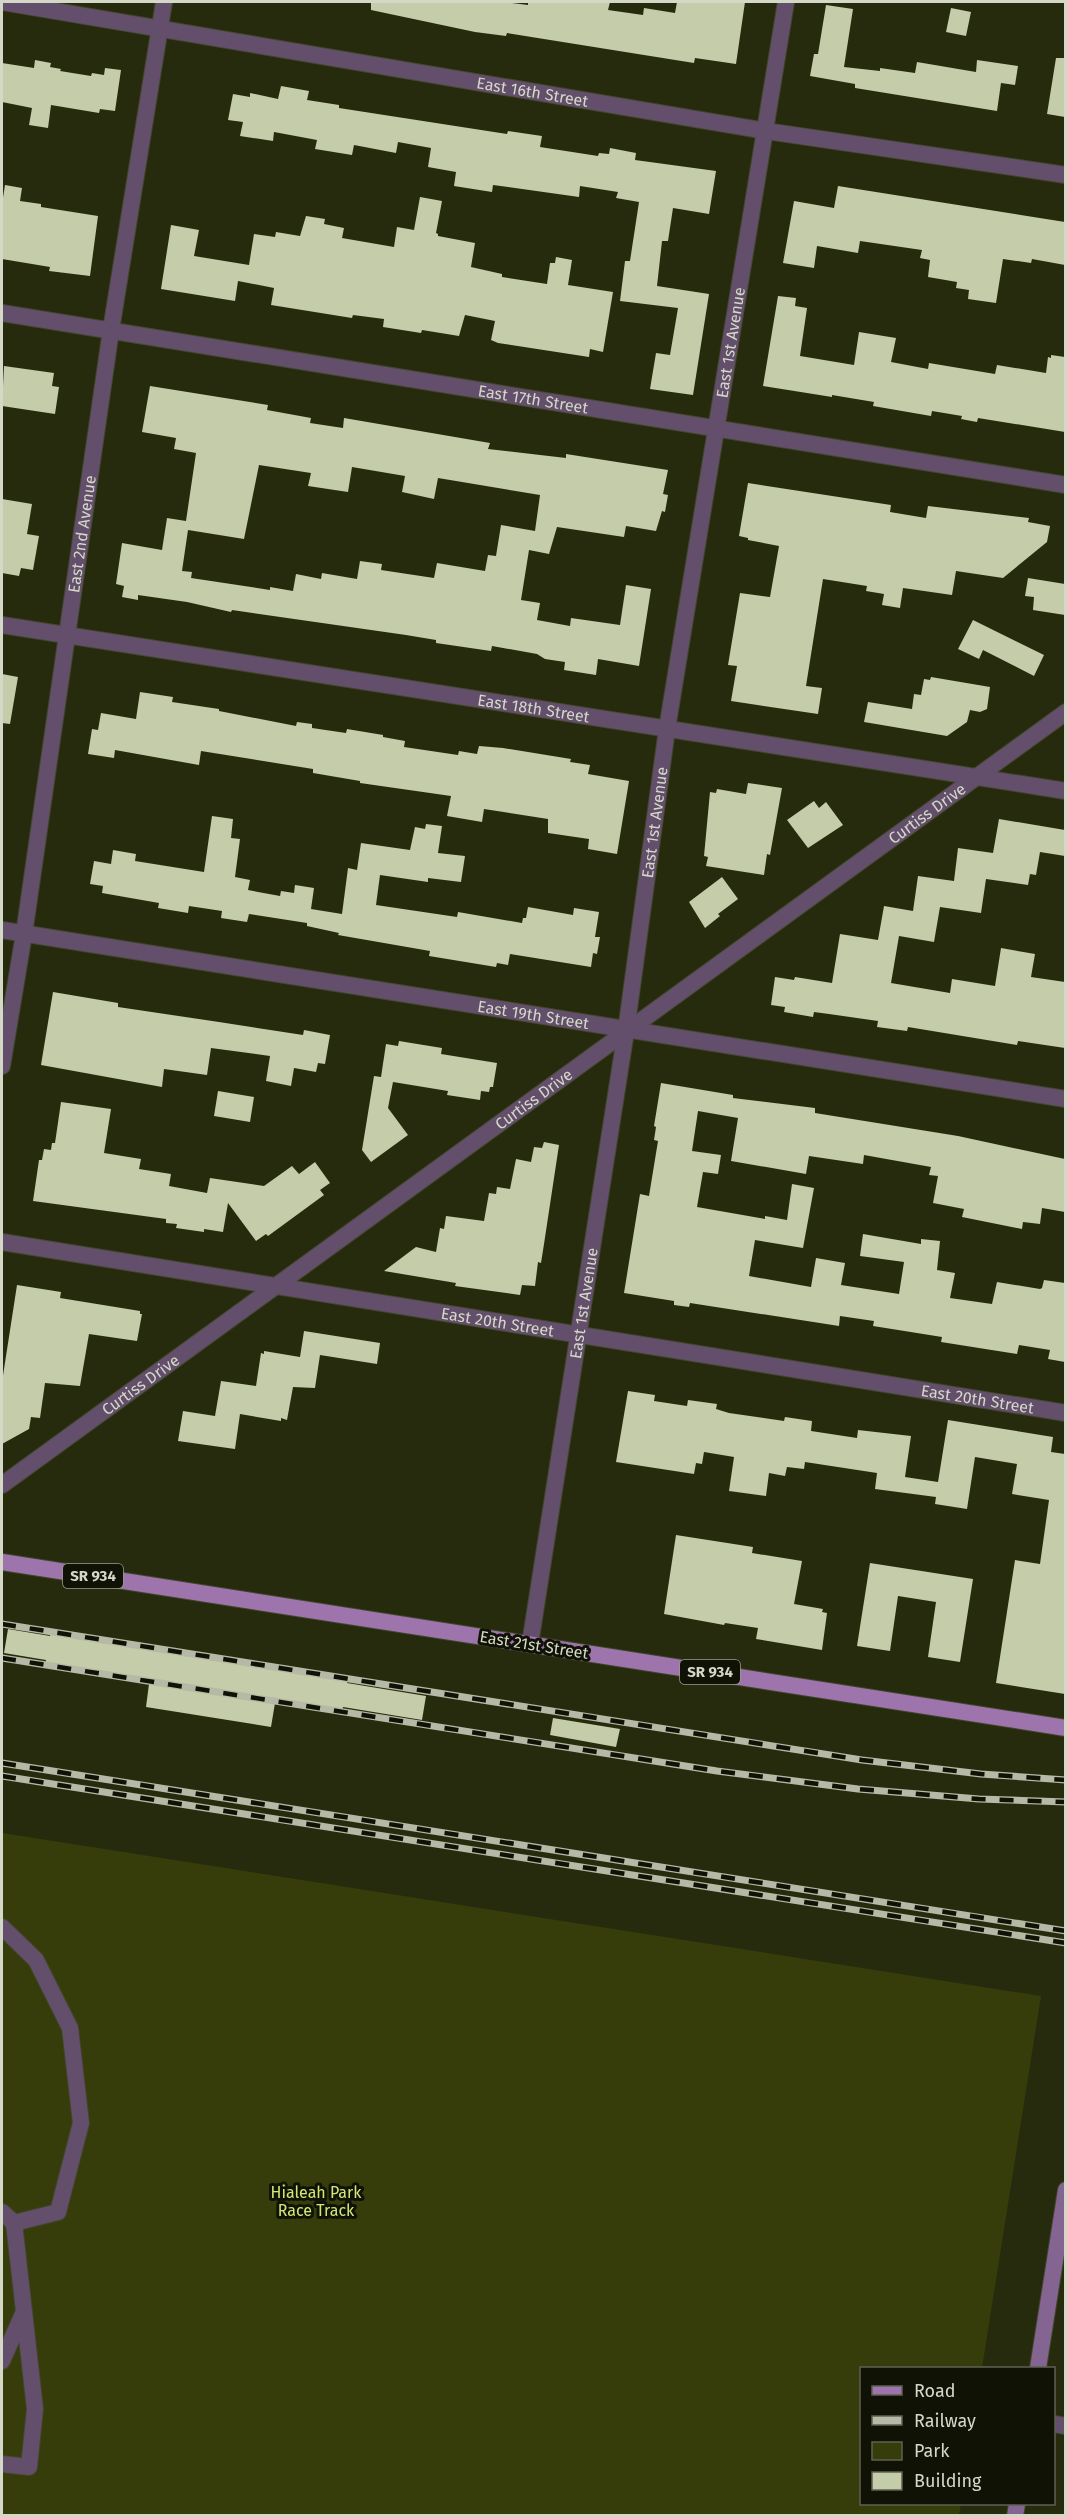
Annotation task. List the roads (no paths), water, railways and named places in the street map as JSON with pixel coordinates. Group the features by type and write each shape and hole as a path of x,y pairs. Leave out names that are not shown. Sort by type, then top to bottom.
{"main road":[{"name":"East 21st Street","path":"2,1562 1065,1728"},
{"path":"1038,2367 1065,2190"}],"street":[{"name":"East 16th Street","path":"2,2 766,131 1065,175"},
{"name":"East 2nd Avenue","path":"2,1066 24,934 111,330 164,2"},
{"name":"East 1st Avenue","path":"530,1644 626,1031 667,729 786,2"},
{"name":"East 17th Street","path":"2,313 1065,485"},
{"name":"East 18th Street","path":"2,625 1065,792"},
{"name":"Curtiss Drive","path":"7,1481 1065,712"},
{"name":"East 19th Street","path":"2,930 1065,1099"},
{"name":"East 20th Street","path":"2,1242 275,1288 1065,1413"},
{"path":"2,1927 36,1960 70,2028 81,2123 58,2212 8,2217 35,2409 29,2467 2,2464"},
{"path":"2,2361 23,2313"}],"railway":[{"path":"2,1624 862,1760 981,1774 1066,1780"},
{"path":"2,1658 717,1771 858,1789 979,1799 1066,1802"},
{"path":"2,1763 1066,1931"},
{"path":"2,1776 1066,1943"}],"park label":[{"name":"Hialeah Park Race Track","path":"316,2201"}]}
